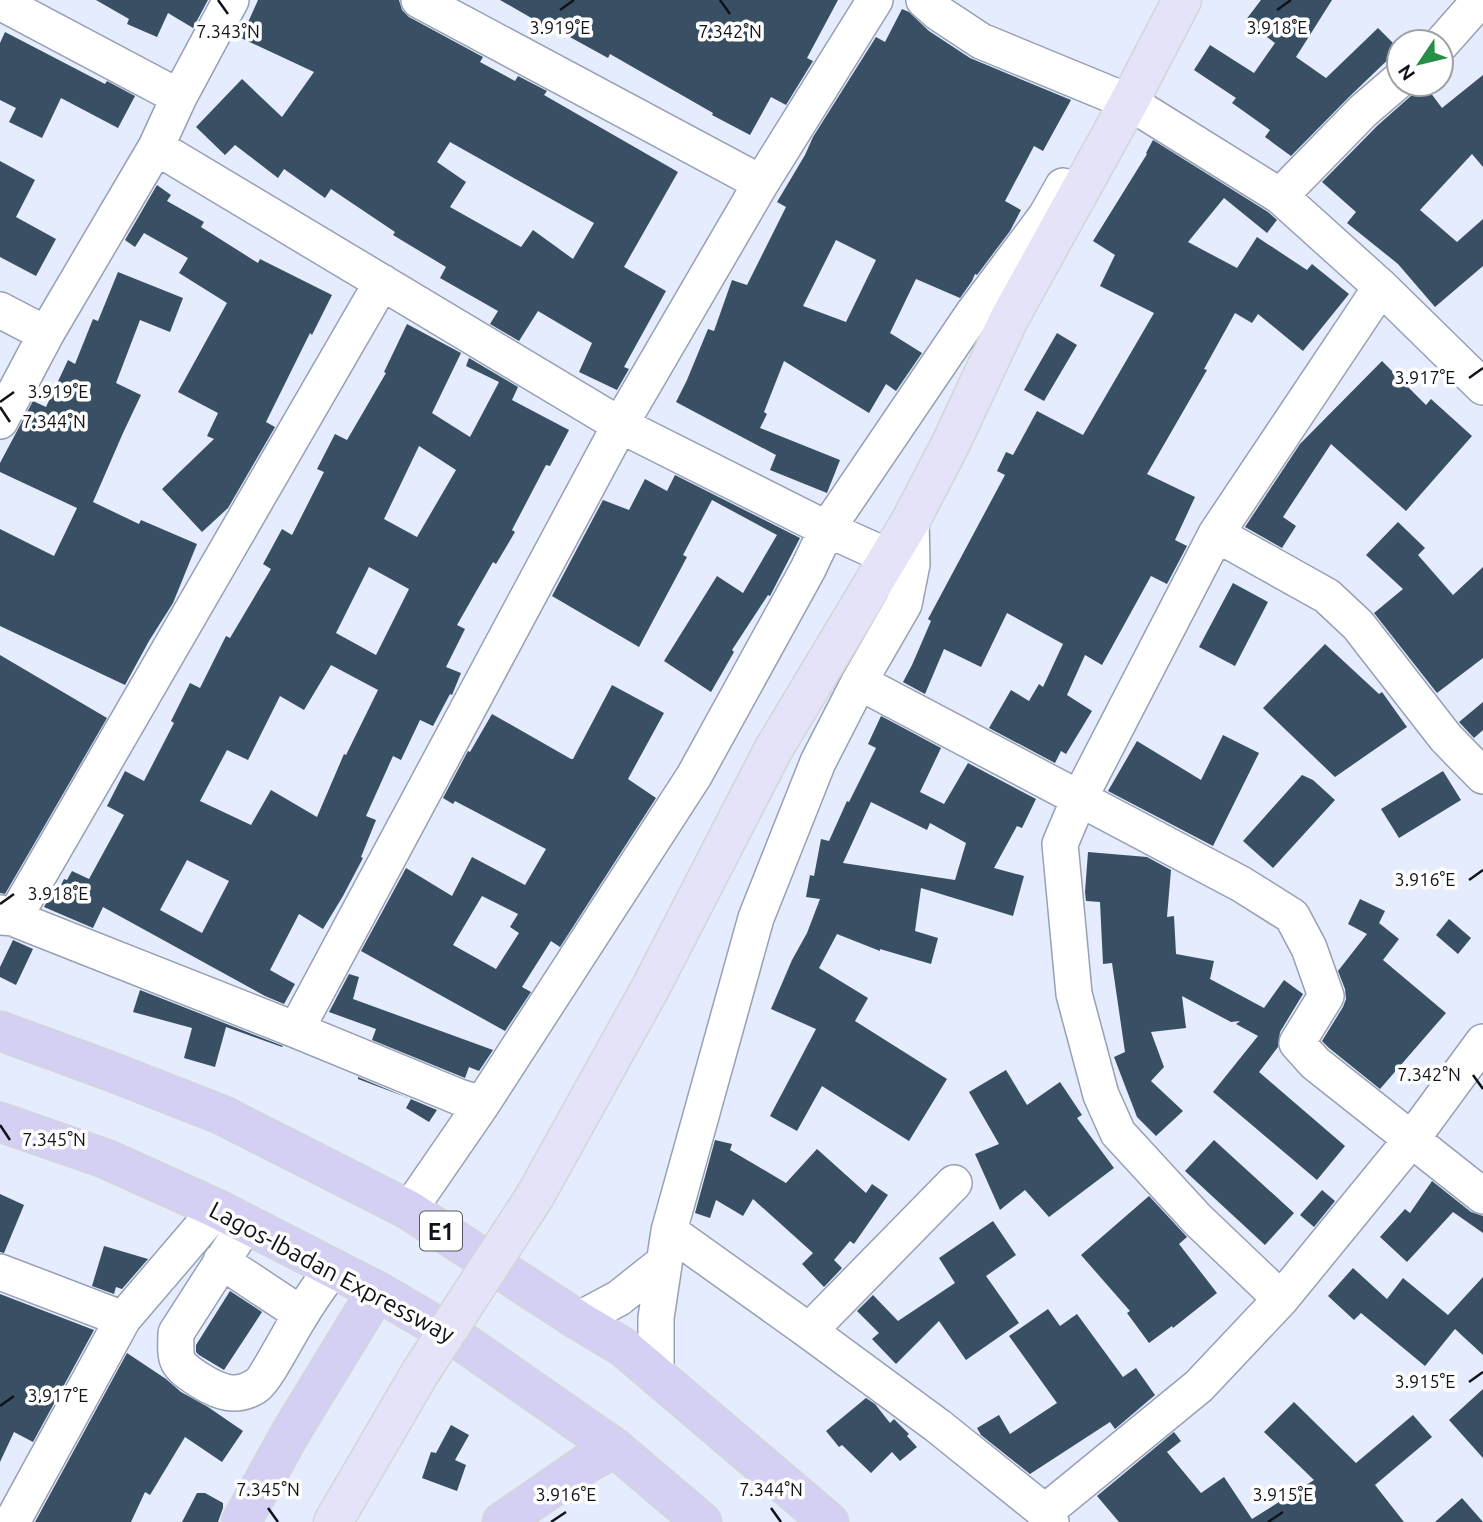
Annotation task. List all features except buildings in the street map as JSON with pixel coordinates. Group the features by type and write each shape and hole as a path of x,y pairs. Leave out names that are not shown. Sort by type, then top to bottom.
{"highway":[{"name":"E1","path":"0,1031 222,1115 409,1210 623,1347 829,1522"},
{"name":"Lagos-Ibadan Expressway","path":"0,1122 106,1159 231,1216 377,1290 457,1338 615,1448 702,1522"},
{"path":"241,1522 291,1432 377,1290"},
{"path":"502,1522 589,1462 615,1448"}],"main road":[{"path":"333,1522 420,1373 535,1196 652,985 774,750 911,520 951,443 1009,319 1122,98 1182,0"}],"street":[{"path":"0,421 46,334 156,147 179,97 231,0"},
{"path":"419,0 761,183"},
{"path":"296,1030 620,425 761,183 875,0"},
{"path":"924,0 981,41 1122,98 1280,196 1381,287 1483,387"},
{"path":"1455,28 1480,0"},
{"path":"0,2 179,97"},
{"path":"1280,196 1385,92"},
{"path":"409,1210 482,1104 694,776 827,530 972,315 1046,216 1122,98"},
{"path":"156,147 620,425 827,530 889,557"},
{"path":"382,282 5,916 482,1104"},
{"path":"1281,1298 1198,1220 1118,1133 1101,1095 1074,994 1060,844 1079,799 1216,534 1381,287"},
{"path":"0,310 46,334"},
{"path":"656,1376 656,1318 666,1247 756,918 818,762 859,682 904,604 912,564 911,520"},
{"path":"1216,534 1326,596 1358,625 1446,738 1483,776"},
{"path":"859,682 1241,884 1292,916 1308,948 1326,996 1297,1043 1315,1063 1483,1196"},
{"path":"666,1247 809,1331 938,1426 1048,1517 1199,1386 1281,1298 1411,1140 1483,1042"},
{"path":"809,1331 954,1183"},
{"path":"231,1216 221,1261 176,1333 175,1353 181,1368 216,1390 232,1394 245,1392 259,1385 301,1314 333,1268"},
{"path":"12,1522 123,1319 231,1216"},
{"path":"578,1320 619,1298 666,1247"},
{"path":"221,1261 301,1314"},
{"path":"0,1272 123,1319"}]}
